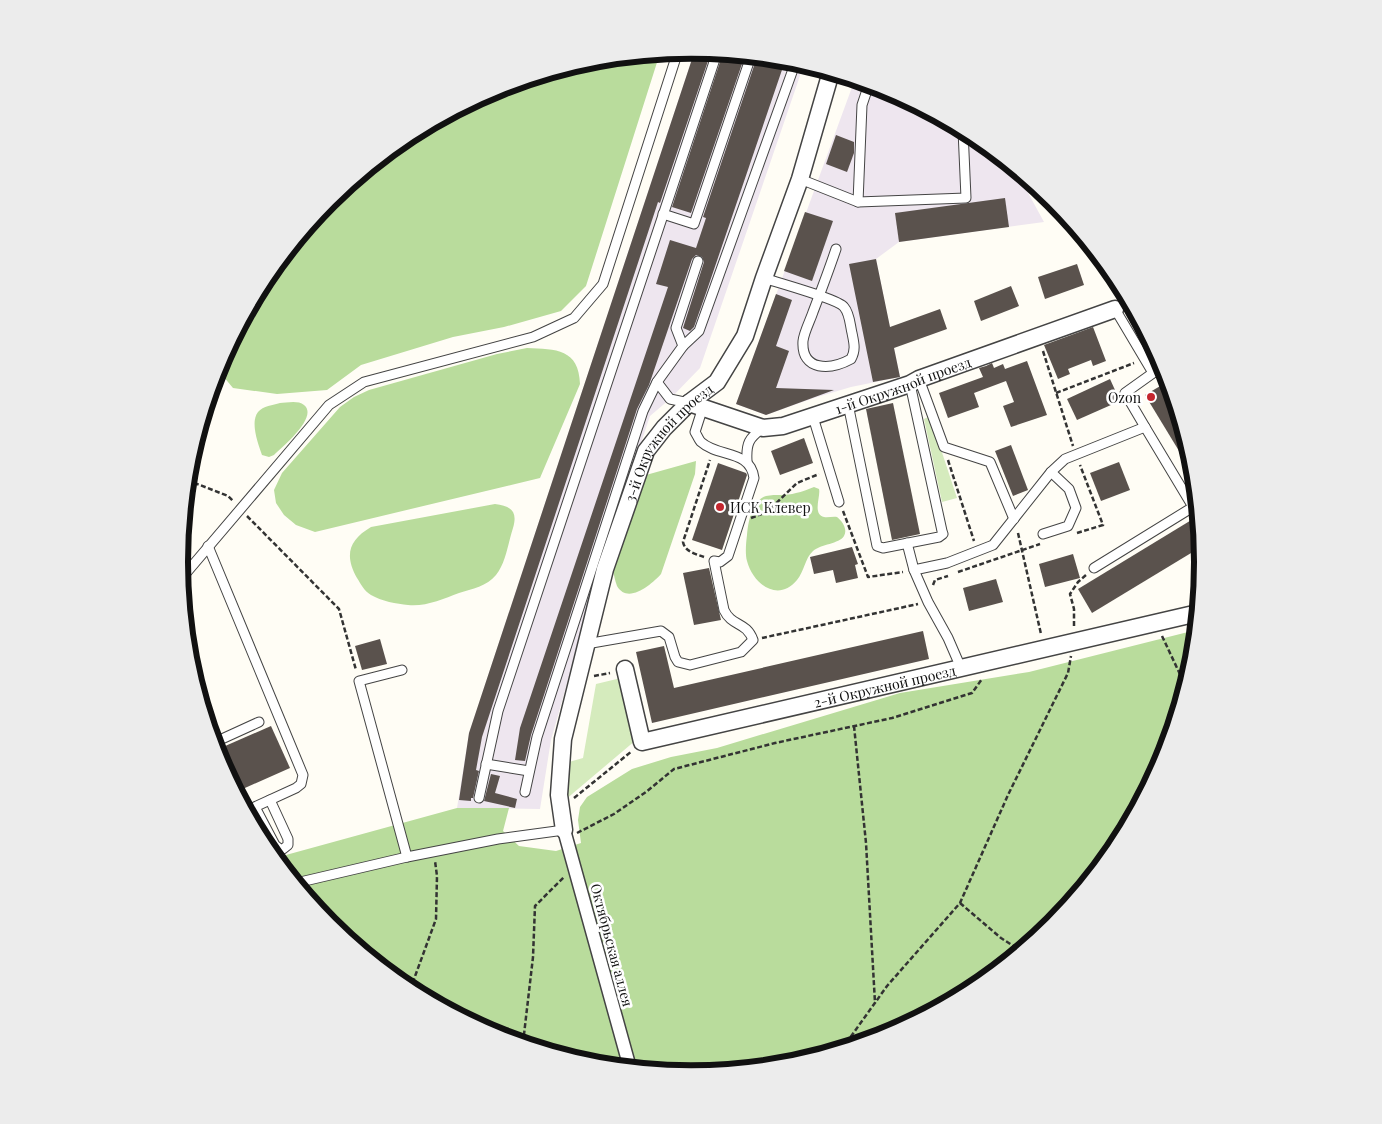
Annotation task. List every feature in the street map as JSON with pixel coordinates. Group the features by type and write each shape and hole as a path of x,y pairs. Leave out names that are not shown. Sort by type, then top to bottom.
{"street":[{"name":"3-й Окружной проезд","path":"566,834 559,795 563,739 605,569 646,451 664,428 696,405 717,382 745,336 800,179 828,78"},
{"name":"1-й Окружной проезд","path":"696,405 763,428 783,426 1114,310"},
{"name":"2-й Окружной проезд","path":"642,742 1191,615"},
{"path":"625,669 642,742"},
{"name":"Октябрьская аллея","path":"566,834 628,1061"}],"lane":[{"path":"188,570 329,405 364,382 533,337 574,318 603,284 675,59"},
{"path":"479,798 498,711 714,60"},
{"path":"663,214 694,224 749,62"},
{"path":"525,792 537,737 643,411 657,382 683,346 699,332 793,69"},
{"path":"858,202 862,105 867,90"},
{"path":"800,179 858,202 966,198 963,139"},
{"path":"764,278 819,296 839,303 847,312 855,348 851,359 845,362 819,367 811,364 806,357 803,339 819,296 836,249"},
{"path":"683,346 676,328 698,261"},
{"path":"1114,310 1153,373"},
{"path":"1156,370 1125,393 1190,500"},
{"path":"914,381 944,447 990,462 1014,519"},
{"path":"848,404 877,546 883,548 939,537 943,534 914,381"},
{"path":"586,644 661,631 669,637 674,657 678,662 690,666 741,652 753,640 746,627 732,622 727,617 714,561 720,562 728,556 754,478 753,468 747,461 700,442 695,432 696,405 670,399 657,382"},
{"path":"813,417 839,502"},
{"path":"914,570 948,563 993,545 1051,472 1065,458 1145,427"},
{"path":"747,461 746,446 754,435 763,428"},
{"path":"1043,534 1068,526 1076,508 1070,489 1051,472"},
{"path":"1094,568 1191,509"},
{"path":"907,543 914,570 961,668"},
{"path":"208,546 302,769 303,780 301,784 291,791 252,808"},
{"path":"402,670 359,681 407,856"},
{"path":"220,740 259,722"},
{"path":"486,764 529,771"},
{"path":"270,800 288,839 288,845 283,849 275,845"},
{"path":"303,881 407,856 498,839 566,834"}],"path":[{"path":"1038,337 1076,453"},
{"path":"1056,393 1144,358"},
{"path":"944,447 978,551"},
{"path":"714,449 683,542 687,550 714,561"},
{"path":"739,523 767,512 797,483 830,470"},
{"path":"194,483 228,496 339,610 359,681"},
{"path":"1014,519 1044,649"},
{"path":"848,1040 887,986 960,903 1008,795 1068,673 1075,642 1074,609 1070,594 1078,582 1094,568"},
{"path":"1156,623 1181,676"},
{"path":"566,834 614,814 646,792 674,769 775,743 892,718 972,693 995,660"},
{"path":"854,726 866,843 875,1003"},
{"path":"561,808 642,742"},
{"path":"413,981 436,919 437,876 433,852"},
{"path":"524,1037 534,957 535,906 575,865"},
{"path":"960,903 1014,947"}],"shaded area":[{"path":"692,59 757,63 802,71 700,368 670,399 650,416 600,566 551,740 540,809 457,808 469,733"},
{"path":"853,85 884,97 943,126 971,144 1023,184 1044,222 899,242 876,259 900,377 851,387 766,415 736,404"}],"green space":[{"path":"658,60 586,286 561,311 504,327 453,337 361,365 327,390 277,394 233,388 223,376 255,310 273,282 313,230 335,206 385,163 439,126 498,97 529,85 593,68"},
{"path":"527,348 547,349 564,353 570,357 579,372 580,384 540,478 315,532 296,525 284,515 276,503 274,490 282,473 340,407 354,397 369,390 497,354"},
{"path":"280,403 301,403 307,410 307,417 298,432 274,455 269,457 262,455 255,427 256,416 263,408"},
{"path":"930,416 957,498 942,502 924,419"},
{"path":"696,461 695,474 661,574 640,591 627,594 617,586 613,570 646,475"},
{"path":"814,487 819,489 818,512 824,517 837,517 845,528 844,536 838,541 813,551 808,557 799,577 790,587 782,590 767,588 755,577 746,558 748,530 754,507 761,498 766,496 792,494"},
{"path":"495,504 509,508 515,517 502,565 496,575 484,584 434,602 408,605 389,602 371,595 353,570 350,555 353,543 371,527"},
{"path":"1189,632 1185,660 1168,724 1142,785 1127,814 1109,842 1069,894 1047,918 997,961 943,998 884,1027 853,1039 789,1056 724,1064 658,1064 625,1061 561,1048 529,1039 498,1027 439,998 385,961 335,918 313,894 283,856 457,808 509,808 503,831 519,846 556,851 581,843 578,820 580,807 587,797 632,769 671,757 717,748 900,693 1029,672"},
{"path":"621,678 636,740 565,800 569,762 583,758 596,684"}],"building":[{"path":"692,59 708,60 660,203 658,202 482,737 476,770 479,771 471,801 459,800 469,733"},
{"path":"721,60 743,62 691,213 672,207"},
{"path":"755,63 783,67 694,327 690,331 683,328 704,262 702,257 696,255 692,259 649,385 637,409 531,735 525,761 515,760 520,728 668,287 656,284 670,240 696,248 706,218 703,217"},
{"path":"836,135 854,142 854,153 847,172 826,164"},
{"path":"1005,198 1009,227 899,242 895,213"},
{"path":"805,212 833,221 812,281 784,271"},
{"path":"876,259 890,327 940,309 947,329 894,348 900,377 873,382 849,264"},
{"path":"1077,264 1084,285 1045,299 1038,277"},
{"path":"1011,286 1019,306 981,321 974,301"},
{"path":"776,294 792,300 776,346 789,351 776,388 834,390 766,415 736,404"},
{"path":"1093,327 1106,361 1093,366 1091,360 1068,369 1070,374 1058,379 1044,345"},
{"path":"1027,361 1047,415 1011,427 1003,406 1014,402 1006,381 974,393 979,407 948,418 939,393 983,377 979,368 992,363 994,368 1003,364 1005,369"},
{"path":"1110,379 1120,401 1077,420 1067,399"},
{"path":"1162,385 1184,459 1145,395"},
{"path":"893,403 920,534 892,540 866,409"},
{"path":"804,438 813,463 780,475 771,451"},
{"path":"1011,445 1028,490 1013,496 995,451"},
{"path":"1119,462 1130,490 1101,501 1090,473"},
{"name":"ИСК Клевер","path":"718,463 747,475 722,550 692,540"},
{"path":"1192,520 1194,551 1092,613 1078,589"},
{"path":"852,547 858,564 855,565 858,578 836,583 833,570 814,574 810,557"},
{"path":"1073,554 1080,578 1045,587 1039,564"},
{"path":"709,568 721,620 694,625 683,573"},
{"path":"996,579 1003,602 969,611 963,588"},
{"path":"923,631 929,659 652,723 636,652 664,646 674,688"},
{"path":"380,639 387,664 362,670 355,646"},
{"path":"271,726 290,768 242,789 223,747"},
{"path":"491,774 500,776 495,793 517,799 515,808 484,801"}],"place":[{"name":"Ozon","path":"1151,397"},
{"name":"ИСК Клевер","path":"720,507"}]}
